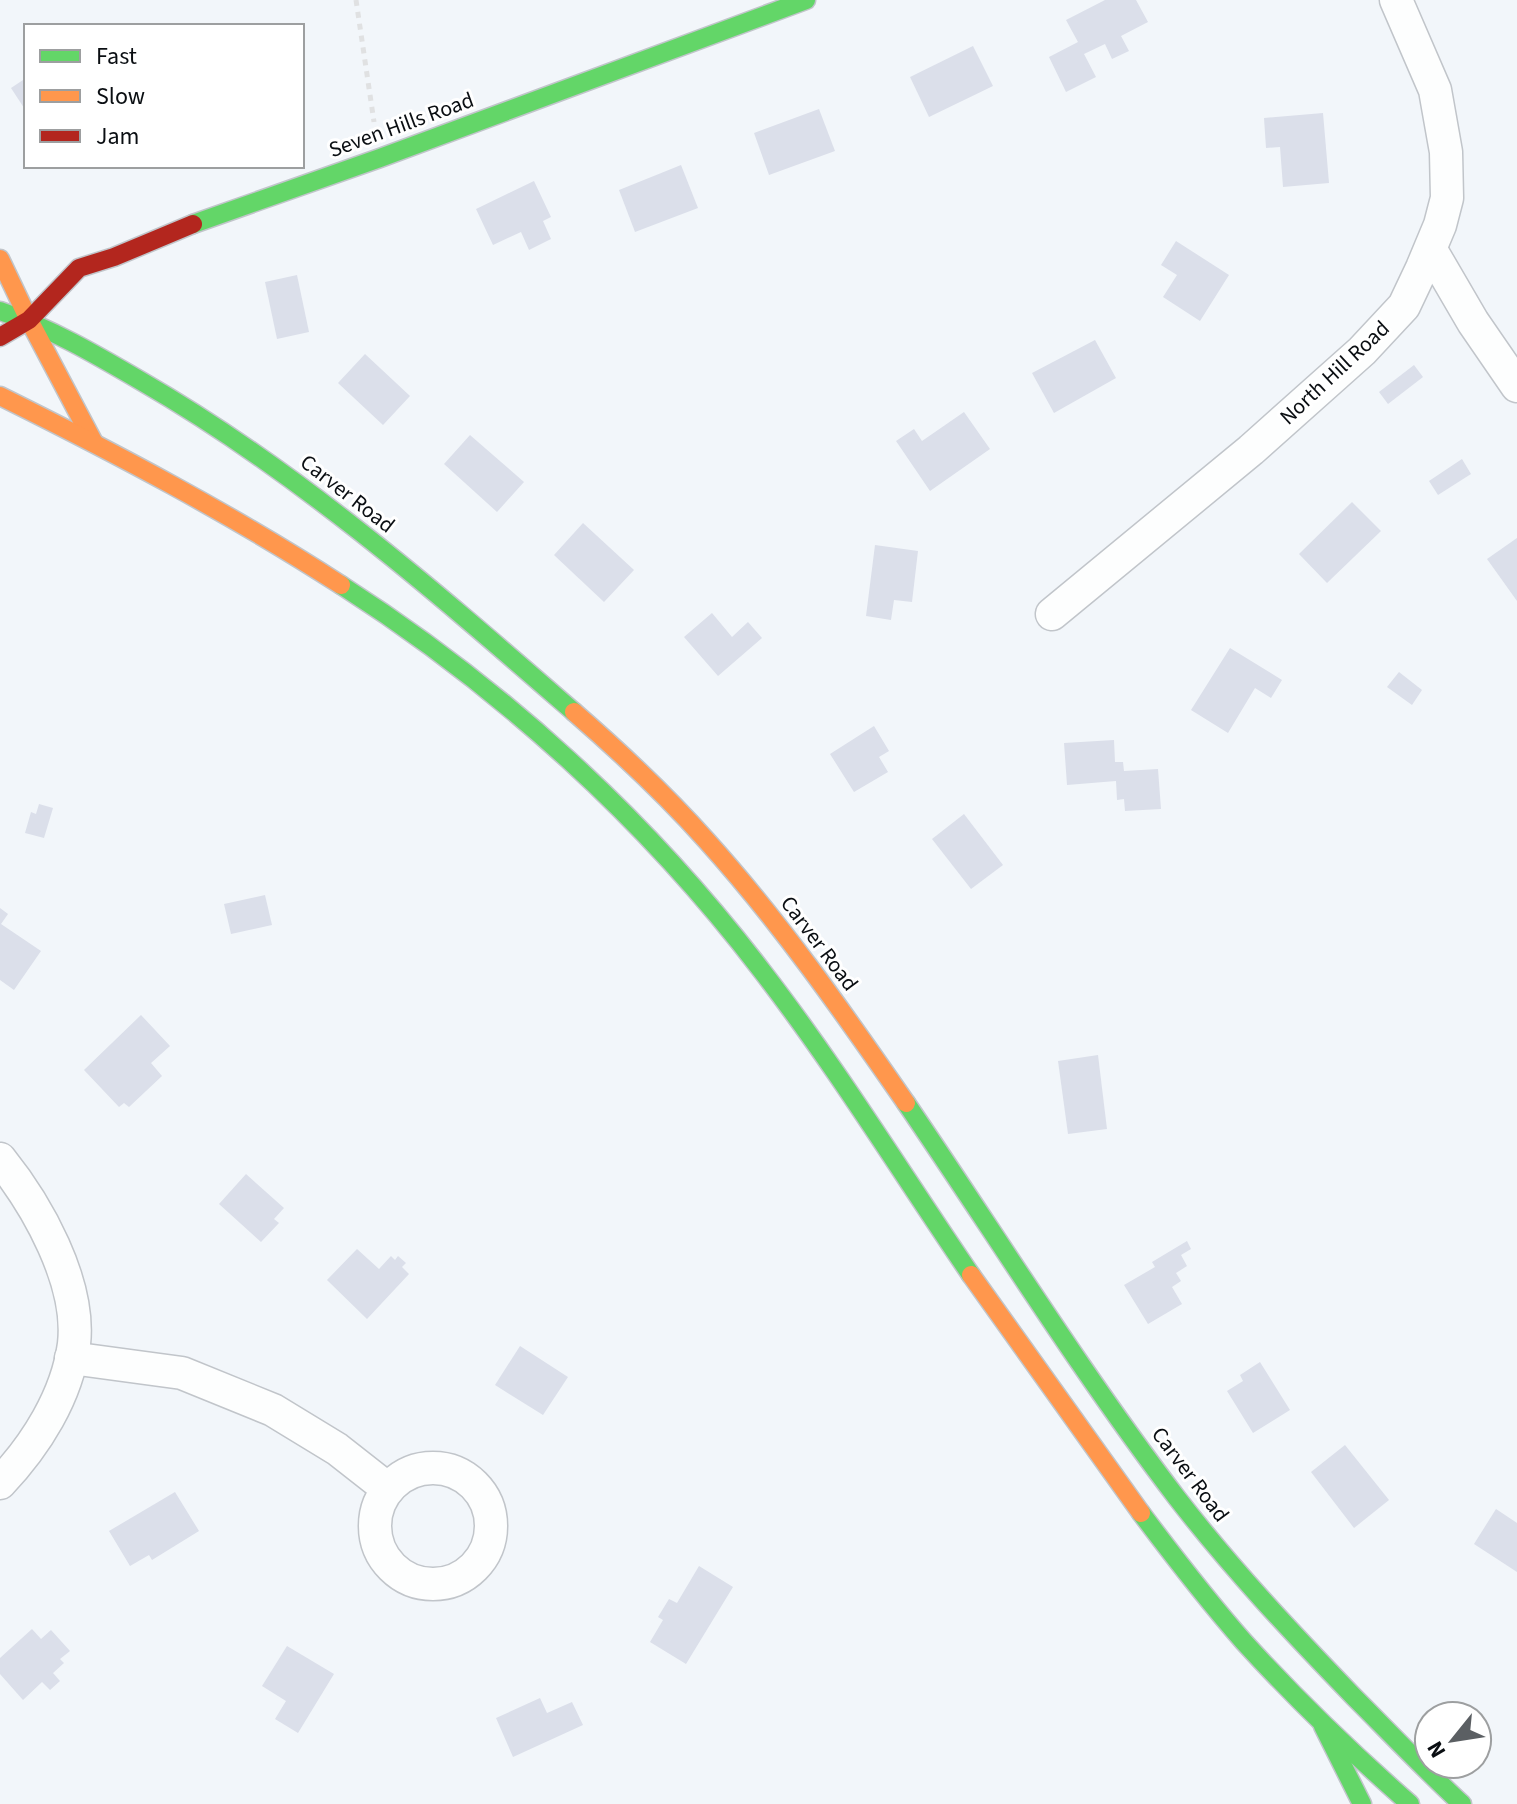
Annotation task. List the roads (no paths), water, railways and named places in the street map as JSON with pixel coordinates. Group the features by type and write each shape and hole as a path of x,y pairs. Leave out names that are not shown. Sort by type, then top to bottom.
{"main road":[{"name":"Seven Hills Road","path":"0,337 29,320 79,268 806,0"},
{"path":"0,259 94,443"},
{"name":"Carver Road","path":"0,311 29,320 82,346 172,398 263,458 401,565 587,722 665,796 731,868 834,1002 922,1127 1075,1357 1192,1516 1306,1648 1462,1804"},
{"path":"0,396 200,499 364,601 499,700 562,754 624,814 683,876 738,941 804,1027 1032,1363 1187,1574 1241,1638 1320,1720 1410,1804"},
{"path":"1320,1720 1362,1804"}],"street":[{"name":"North Hill Road","path":"1052,614 1251,450 1362,351 1404,306 1440,225 1447,198 1446,152 1435,90 1396,0"},
{"path":"1431,250 1473,322 1517,386"},
{"path":"0,1159 42,1221 59,1260 72,1300 74,1341 68,1371 43,1427 0,1483"},
{"path":"71,1358 182,1373 273,1410 337,1449 388,1489"}]}
